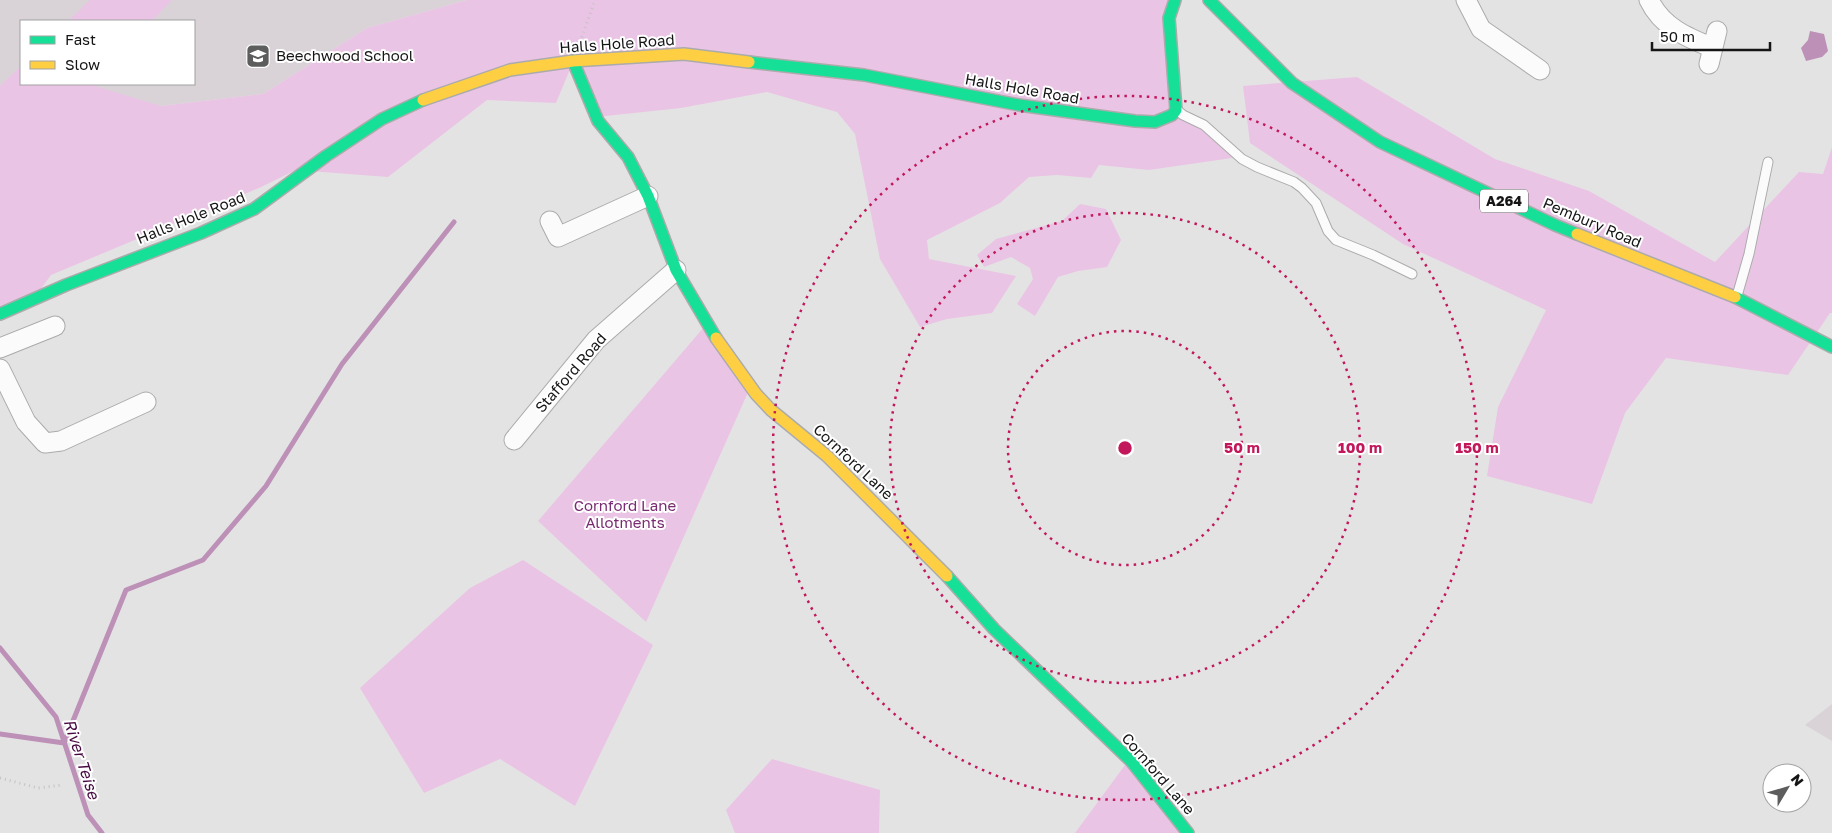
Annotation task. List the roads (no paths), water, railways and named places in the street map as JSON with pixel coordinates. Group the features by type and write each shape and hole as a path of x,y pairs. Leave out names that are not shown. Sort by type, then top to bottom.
{"street":[{"path":"1175,0 1170,18 1176,110"},
{"name":"Pembury Road","path":"1210,0 1292,83 1380,142 1556,225 1737,298 1832,347"},
{"path":"1466,0 1481,29 1540,70"},
{"path":"1649,0 1663,22 1684,37 1713,48"},
{"name":"Halls Hole Road","path":"0,314 151,251 201,234 254,210 326,156 382,119 431,96 510,70 573,61 684,54 864,75 1019,105 1135,121 1155,122 1172,115 1176,110"},
{"name":"Cornford Lane","path":"573,61 598,121 628,157 648,196 676,270 708,326 756,394 770,410 828,456 934,562 994,629 1131,760 1188,833"},
{"path":"550,221 558,237 648,196"},
{"name":"Stafford Road","path":"514,440 596,340 676,270"},
{"path":"0,348 54,326"},
{"path":"0,370 26,422 45,443 62,441 146,402"}],"lane":[{"path":"1176,110 1204,125 1242,159 1294,182 1302,188 1316,203 1328,232 1336,240 1412,274"},
{"path":"1737,298 1737,290 1749,254 1768,162"}],"waterway":[{"path":"64,743 126,590 203,560 266,486 342,364 454,222"},
{"name":"River Teise","path":"0,648 56,717 88,815 102,833"},
{"path":"0,734 64,743"}],"place":[{"name":"Beechwood School","path":"258,56"}],"park label":[{"name":"Cornford Lane Allotments","path":"625,514"}]}
